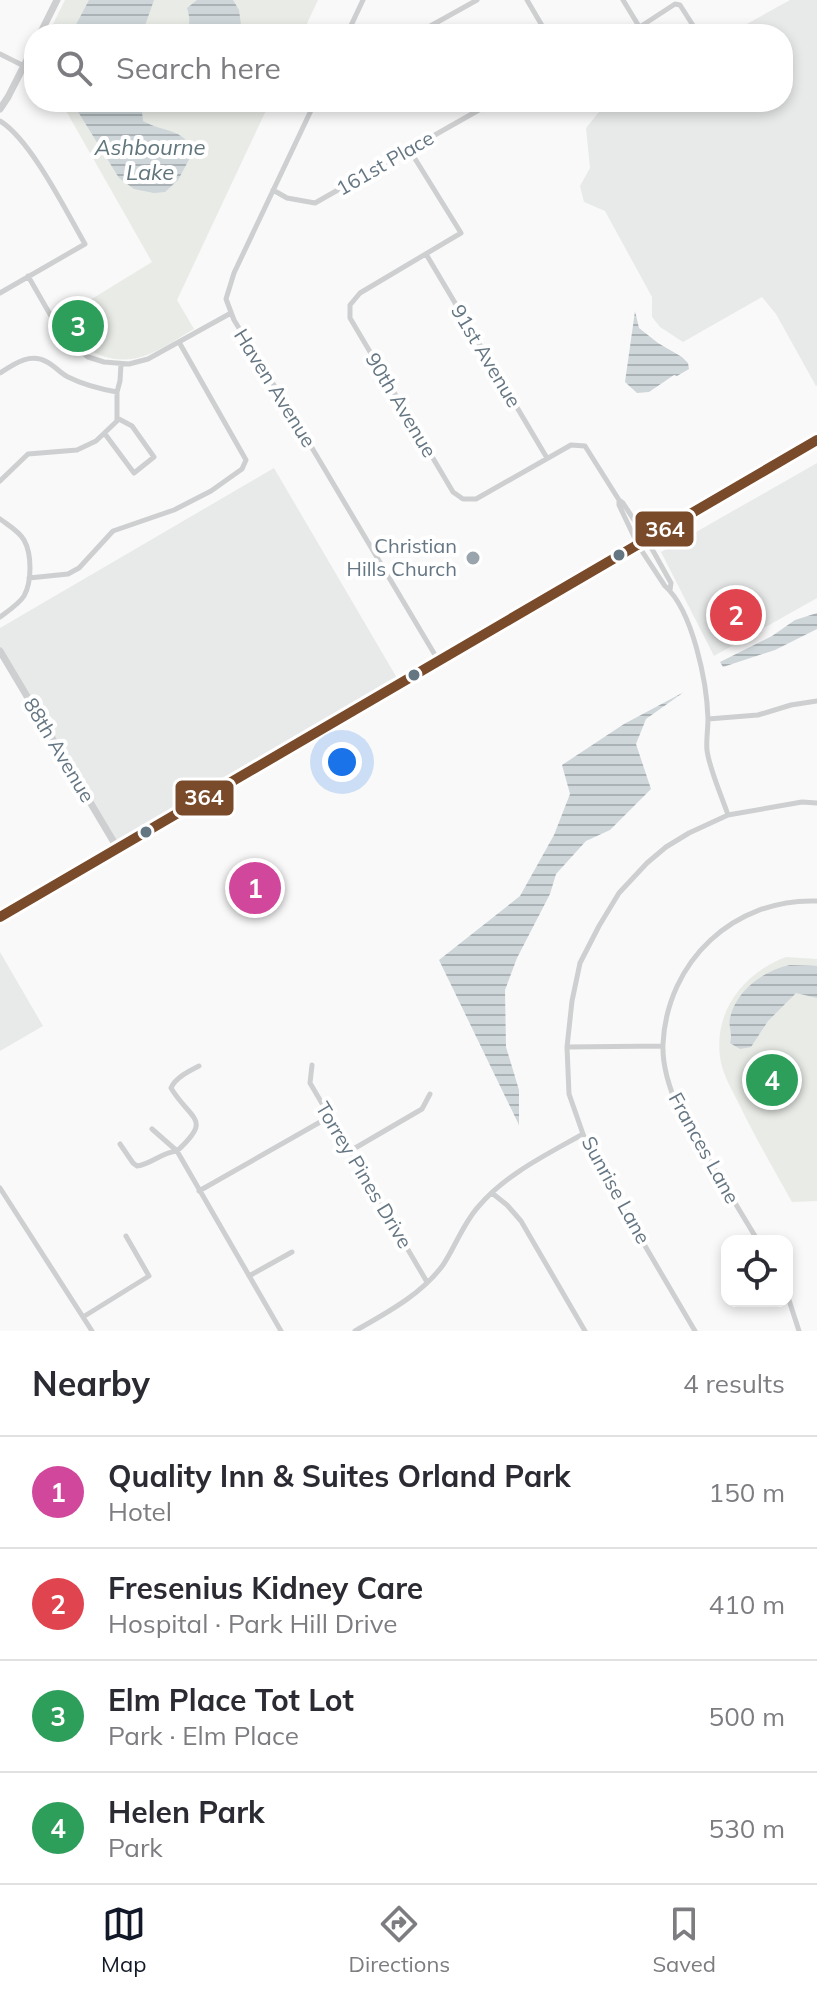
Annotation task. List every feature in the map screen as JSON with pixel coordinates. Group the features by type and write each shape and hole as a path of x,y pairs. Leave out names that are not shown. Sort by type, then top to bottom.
{"main road":[{"path":"0,917 817,440"}],"street":[{"path":"45,24 57,0"},
{"path":"354,24 363,0"},
{"path":"434,24 477,0"},
{"path":"527,0 541,24"},
{"path":"627,1 638,24"},
{"path":"645,24 674,2 680,5 692,24"},
{"path":"0,54 24,66 0,109"},
{"name":"Haven Avenue","path":"310,112 234,273 226,299 234,320 439,661"},
{"name":"161st Place","path":"273,190 287,198 315,203 475,112"},
{"path":"0,121 11,128 28,150 85,244 0,293"},
{"path":"409,149 461,233 426,254"},
{"name":"90th Avenue","path":"426,254 360,293 350,305 350,318 453,492 463,499 476,499 547,458"},
{"name":"91st Avenue","path":"426,254 547,458"},
{"path":"28,276 71,344 88,357 104,362 129,364 148,359 231,313"},
{"path":"29,578 68,574 79,568 113,531 174,510 211,491 242,469 246,460 179,342"},
{"path":"0,373 21,360 39,358 90,387 117,392"},
{"path":"0,481 28,454 77,450 105,434 117,421 121,364"},
{"path":"105,434 134,473 154,457 132,426 117,418"},
{"path":"547,458 571,445 585,446 647,540 671,583 670,591"},
{"path":"619,500 638,545 689,625 704,683 708,719 707,751 728,815"},
{"path":"0,519 25,541 29,578 23,596 0,617"},
{"name":"88th Avenue","path":"0,651 118,849"},
{"path":"708,719 758,715 817,701"},
{"name":"Sunrise Lane","path":"695,1331 597,1164 569,1094 567,1047 580,963 619,893 666,847 728,815 802,802 817,803"},
{"name":"Frances Lane","path":"754,1235 671,1092 663,1046 669,1005 686,969 703,946 730,924 767,906 817,901"},
{"path":"567,1047 663,1046"},
{"name":"Torrey Pines Drive","path":"312,1065 310,1083 427,1282"},
{"path":"120,1144 137,1166 177,1151 194,1135 197,1126 194,1117 171,1088 172,1084 199,1066"},
{"path":"350,1151 422,1109 430,1094"},
{"path":"199,1191 329,1117"},
{"path":"152,1129 177,1151 281,1331"},
{"path":"355,1331 398,1306 427,1282 442,1266 476,1209 492,1193 514,1174 583,1134"},
{"path":"0,1188 92,1331"},
{"path":"492,1193 521,1221 585,1331"},
{"path":"83,1317 149,1276 126,1236"},
{"path":"249,1276 292,1252"},
{"path":"791,1307 799,1331"}],"shaded area":[{"path":"65,0 318,0 307,24 53,24"},
{"path":"790,0 817,0 816,386 776,314 762,297 683,342 660,327 652,317 652,297 605,211 584,202 580,186 590,168 586,128 599,112 793,112 793,24 747,24"},
{"path":"67,112 265,112 177,300 194,329 144,356 119,359 84,347 59,319 152,262"},
{"path":"817,463 817,598 714,656 661,552"},
{"path":"274,468 397,678 115,841 0,647 0,628"},
{"path":"0,952 43,1026 0,1051"},
{"path":"786,957 817,959 817,1201 792,1202 730,1087 720,1057 722,1024 735,995 757,973"}],"water":[{"path":"89,0 154,0 146,24 76,24"},
{"path":"197,0 233,0 239,10 241,24 189,24 187,8"},
{"name":"Ashbourne Lake","path":"78,112 142,112 143,121 178,134 193,152 178,180 165,192 134,189 119,178"},
{"path":"635,311 639,328 688,363 689,369 649,392 637,393 625,382"},
{"path":"817,613 817,629 775,650 723,667 720,662 772,636 795,620"},
{"path":"684,692 646,719 636,744 651,789 610,830 586,841 556,874 550,894 517,958 505,990 506,1047 519,1090 519,1125 439,960 520,896 554,835 570,794 562,765 624,724"},
{"path":"790,965 817,966 817,998 796,993 768,1021 751,1047 740,1049 730,1043 730,1018 738,999 761,977"}],"transit line":[{"name":"364","path":"0,917 817,440"}],"place":[{"name":"Elm Place Tot Lot","path":"78,326"},
{"name":"Christian Hills Church","path":"473,558"},
{"name":"Fresenius Kidney Care","path":"736,615"},
{"name":"Quality Inn & Suites Orland Park","path":"255,888"},
{"name":"Helen Park","path":"772,1080"}]}
